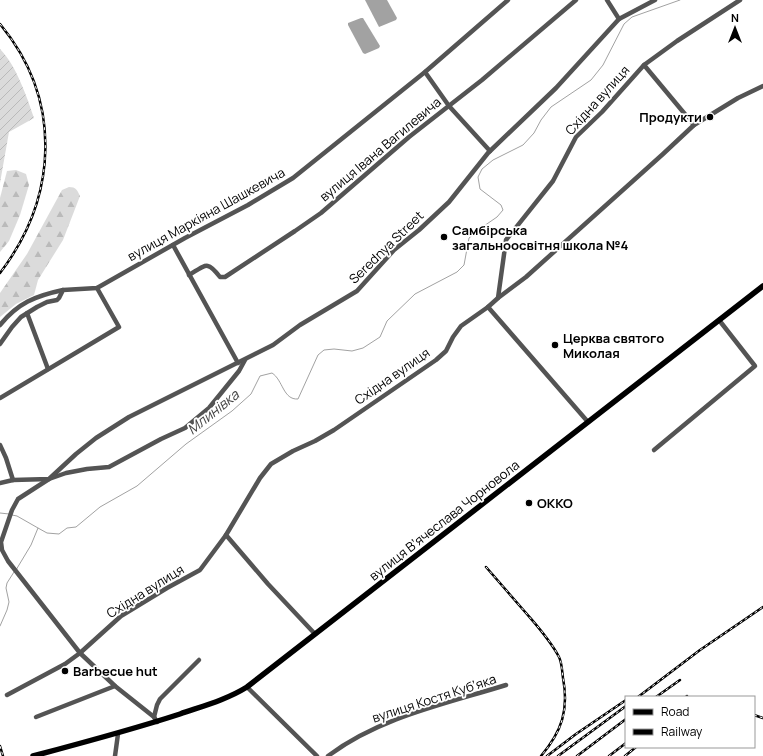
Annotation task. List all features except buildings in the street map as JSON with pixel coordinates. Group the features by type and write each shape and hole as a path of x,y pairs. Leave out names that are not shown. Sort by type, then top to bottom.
{"main road":[{"name":"вулиця Вʼячеслава Чорновола","path":"33,756 118,734 155,719 222,700 247,687 763,286"}],"street":[{"name":"вулиця Маркіяна Шашкевича","path":"0,325 17,307 47,294 63,290 97,288 248,205 293,178 425,72 508,0"},
{"name":"вулиця Івана Вагилевича","path":"189,275 206,266 212,266 220,277 225,277 295,232 321,213 409,137 520,49 576,0"},
{"path":"607,0 619,19"},
{"name":"Serednya Street","path":"49,479 96,438 123,421 193,384 273,345 300,325 357,291 394,250 419,230 449,202 490,151 556,88 619,19 655,0"},
{"name":"Східна вулиця","path":"6,695 65,664 80,653 122,616 167,588 200,570 226,535 260,478 271,464 334,430 436,360 446,351 453,337 461,326 488,308 498,298 506,240 553,181 576,137 602,112 644,65 677,41 740,0"},
{"path":"644,65 694,124"},
{"path":"425,72 449,106 490,151"},
{"path":"498,298 526,277 663,154 694,124 738,98 763,86"},
{"path":"173,245 238,363"},
{"path":"0,398 119,327 97,288"},
{"path":"0,344 12,327 28,313 47,302 56,300 59,298 63,290"},
{"path":"488,308 588,422"},
{"path":"28,313 48,369"},
{"path":"654,450 755,366 719,320"},
{"path":"155,719 115,686 80,653 5,557 1,542 12,510 18,498 49,479 66,473 109,467 185,428 209,408 239,370 245,359"},
{"path":"0,445 13,480"},
{"path":"0,483 13,480 49,479"},
{"path":"226,535 268,584 315,634"},
{"path":"155,719 157,705 160,699 199,660"},
{"path":"36,717 115,686"},
{"name":"вулиця Костя Кубʼяка","path":"328,756 357,737 391,721 506,686"},
{"path":"247,687 317,756"},
{"path":"115,756 118,734"}],"green space":[{"path":"0,49 16,72 34,118 9,132 0,183"},
{"path":"16,170 26,174 29,185 20,215 9,241 0,252 0,198 7,171"},
{"path":"69,187 76,189 80,196 63,240 38,280 34,295 16,304 0,317 0,293 27,254 62,190"}],"shaded area":[{"path":"365,0 387,0 397,18 396,20 379,27"},
{"path":"363,18 380,46 379,48 365,54 363,53 348,25 348,23"}],"waterway":[{"name":"Млинівка","path":"16,570 31,545 38,528 47,533 59,534 67,528 76,527 100,507 137,486 186,444 232,411 251,394 260,376 272,373 279,380 286,393 289,396 298,399 318,355 324,350 334,349 352,351 363,348 380,337 387,321 415,294 457,272 464,265 469,238 497,217 503,210 501,205 480,189 478,177 482,169 493,160 523,145 534,133 541,120 551,107 591,80 603,65 624,24 632,17 680,0"},
{"path":"0,513 9,514"},
{"path":"12,515 17,516 38,528"},
{"name":"Млинівка","path":"0,626 9,602 6,588 7,583 14,572"}],"railway":[{"path":"0,24 20,53 35,84 43,116 45,148 42,181 33,213 19,244 0,273"},
{"path":"486,567 544,634 561,662 565,690 562,720 554,738 541,756"},
{"path":"639,696 700,650 763,607"},
{"path":"657,696 680,680"},
{"path":"547,756 625,701"},
{"path":"558,756 625,707"},
{"path":"755,715 763,718"},
{"path":"577,756 625,720"},
{"path":"609,756 625,744"},
{"path":"0,746 3,756"},
{"path":"625,756 635,748"}],"place":[{"name":"Продукти","path":"710,117"},
{"name":"Самбірська загальноосвітня школа №4","path":"444,237"},
{"name":"Церква святого Миколая","path":"555,345"},
{"name":"OKKO","path":"529,503"},
{"name":"Barbecue hut","path":"65,671"}]}
